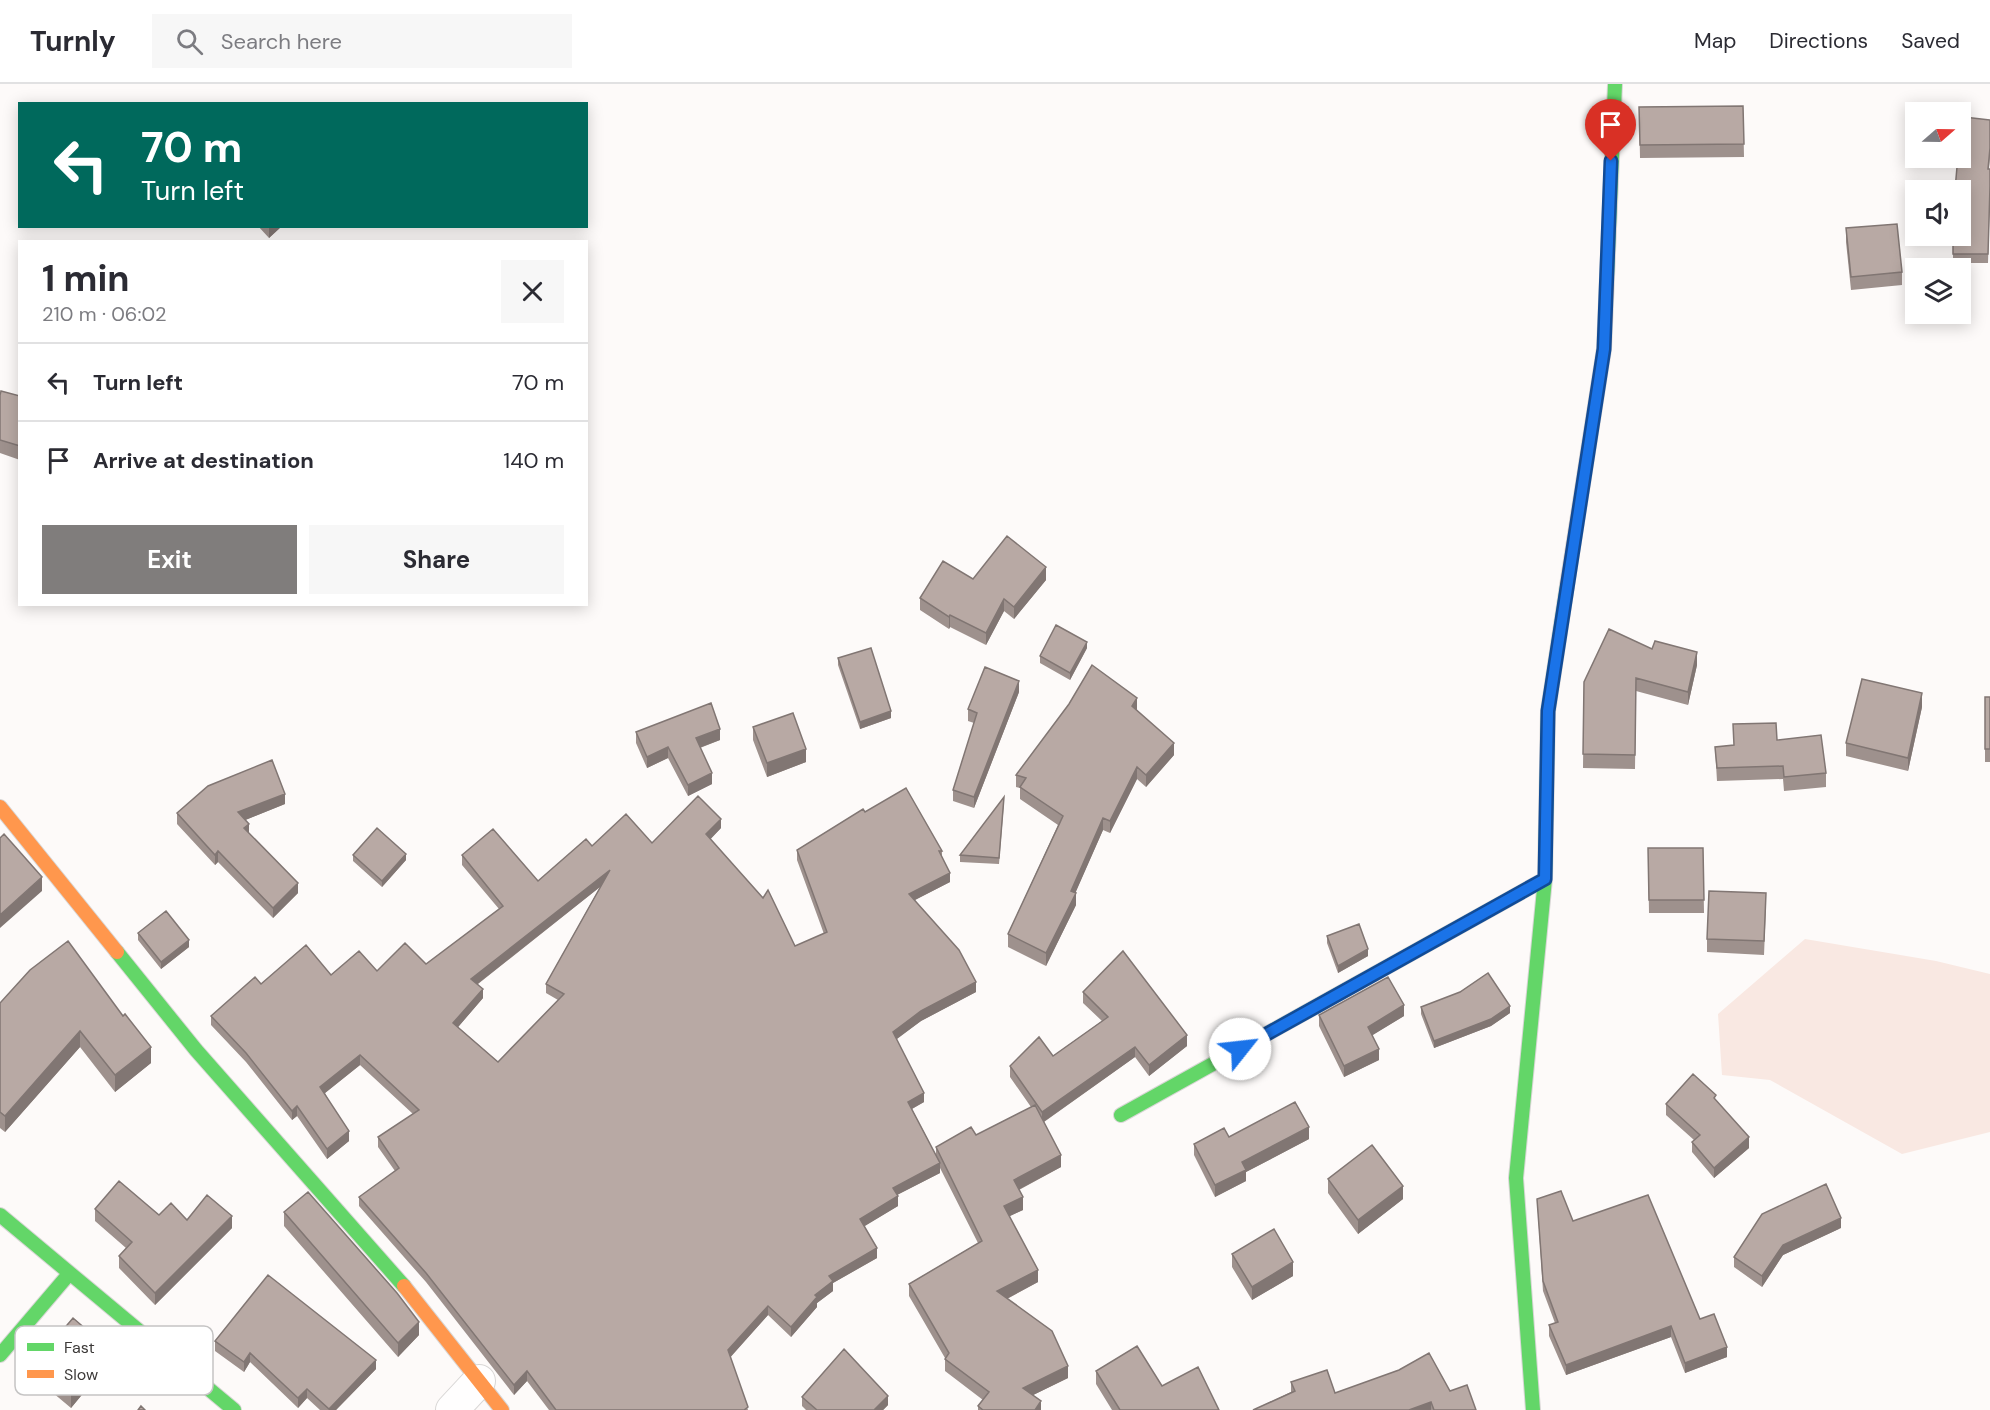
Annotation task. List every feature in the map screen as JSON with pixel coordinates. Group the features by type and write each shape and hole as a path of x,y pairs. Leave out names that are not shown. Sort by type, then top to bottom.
{"street":[{"path":"1533,1410 1516,1178 1545,879 1548,711 1604,349 1615,84"},
{"path":"0,807 196,1050 411,1294 502,1410"},
{"path":"1121,1115 1545,879"},
{"path":"0,1215 132,1326"},
{"path":"25,1326 69,1274"},
{"path":"0,1355 15,1337"},
{"path":"452,1410 479,1381"},
{"path":"213,1393 234,1410"}],"shaded area":[{"path":"1805,939 1936,961 1990,974 1990,1132 1902,1154 1770,1080 1722,1075 1718,1014"}],"building":[{"path":"1743,106 1744,144 1640,145 1639,107"},
{"path":"1971,118 1990,120 1988,254 1953,254 1953,246 1971,246 1971,180 1956,180 1957,168 1971,168"},
{"path":"1897,224 1902,272 1851,277 1846,228"},
{"path":"1,391 18,395 18,445 0,440"},
{"path":"1007,536 1046,567 1014,607 1004,599 986,633 950,615 949,617 920,598 943,561 973,579"},
{"path":"1056,625 1087,642 1070,673 1040,656"},
{"path":"1609,629 1652,649 1655,641 1697,652 1688,692 1636,678 1635,755 1583,754 1584,682"},
{"path":"871,648 891,711 860,722 838,658"},
{"path":"1092,665 1137,698 1132,706 1174,743 1146,775 1137,767 1110,821 1103,818 1071,891 1076,893 1046,953 1008,934 1063,816 1020,787 1026,778 1016,775 1069,704"},
{"path":"985,667 1019,681 974,797 953,790 977,713 968,709"},
{"path":"1862,679 1922,693 1908,758 1846,743"},
{"path":"1985,697 1990,697 1990,749 1985,749"},
{"path":"711,703 720,729 696,738 712,773 688,785 668,747 647,757 636,732"},
{"path":"793,713 806,749 767,763 753,727"},
{"path":"1776,723 1777,740 1821,735 1826,773 1784,777 1783,766 1717,768 1715,747 1734,745 1733,724"},
{"path":"272,760 285,794 238,812 249,824 244,828 298,883 273,908 218,851 215,855 177,813 208,786"},
{"path":"906,788 942,851 939,851 950,873 909,894 959,950 976,982 921,1011 893,1032 924,1093 908,1102 940,1163 893,1188 898,1196 860,1219 877,1248 829,1276 833,1281 815,1295 817,1297 791,1327 768,1306 728,1350 748,1407 744,1410 556,1410 527,1371 514,1385 426,1273 359,1197 399,1168 378,1137 419,1110 360,1055 320,1087 349,1131 327,1149 297,1106 292,1111 246,1053 211,1016 255,977 261,984 306,945 331,975 359,951 377,971 405,943 426,964 503,906 462,855 493,829 538,881 586,839 592,846 626,814 652,843 698,796 721,819 706,834 763,898 768,890 795,946 827,932 797,850 863,809 865,812","holes":["610,870 546,984 564,994 498,1062 453,1023 483,989 471,979"]},
{"path":"1004,797 999,858 960,855"},
{"path":"377,828 406,854 382,881 353,855"},
{"path":"4,834 42,877 0,915 0,838"},
{"path":"1648,848 1703,848 1704,900 1649,900"},
{"path":"1709,891 1766,893 1764,941 1707,939"},
{"path":"166,911 189,940 161,962 138,933"},
{"path":"1359,924 1368,949 1338,966 1327,936"},
{"path":"68,941 123,1016 125,1014 151,1047 115,1075 80,1031 5,1116 0,1112 0,1003 30,970"},
{"path":"1123,951 1187,1035 1149,1065 1135,1047 1042,1112 1010,1066 1039,1037 1053,1056 1108,1017 1083,992"},
{"path":"1488,973 1510,1006 1491,1019 1434,1041 1421,1007 1460,992"},
{"path":"1388,977 1404,1005 1368,1027 1379,1049 1344,1066 1319,1015"},
{"path":"1693,1074 1716,1095 1714,1098 1749,1137 1714,1168 1692,1142 1700,1135 1666,1104"},
{"path":"1295,1102 1309,1127 1242,1162 1246,1170 1215,1185 1194,1144 1224,1128 1229,1137"},
{"path":"1035,1105 1061,1155 1014,1180 1023,1197 1004,1206 1038,1270 997,1291 1052,1331 1068,1366 1023,1388 1041,1401 1035,1410 983,1410 978,1406 989,1392 945,1359 949,1353 909,1284 982,1241 936,1147 971,1127 976,1135"},
{"path":"1372,1145 1403,1186 1358,1220 1328,1179"},
{"path":"119,1181 159,1215 171,1203 187,1220 207,1195 232,1216 155,1293 119,1256 132,1242 95,1209"},
{"path":"1826,1184 1841,1218 1783,1245 1762,1276 1734,1257 1762,1214"},
{"path":"1561,1191 1573,1221 1648,1195 1700,1319 1714,1314 1727,1347 1685,1363 1671,1326 1566,1365 1549,1325 1558,1322 1543,1281 1537,1199"},
{"path":"308,1192 397,1293 419,1322 398,1343 284,1212"},
{"path":"1274,1229 1293,1262 1252,1287 1232,1254"},
{"path":"268,1275 376,1360 329,1409 307,1389 298,1398 250,1353 244,1362 215,1341"},
{"path":"73,1318 82,1326 66,1326"},
{"path":"1137,1346 1162,1386 1198,1367 1219,1410 1120,1410 1096,1371"},
{"path":"844,1349 888,1396 874,1410 817,1410 802,1397"},
{"path":"1429,1353 1450,1391 1467,1385 1476,1410 1434,1410 1431,1402 1409,1410 1253,1410 1295,1391 1291,1382 1327,1370 1335,1393 1399,1370"}],"traffic: fast":[{"path":"1607,277 1615,84"},
{"path":"1533,1410 1516,1178 1545,879 1548,711 1567,586"},
{"path":"1121,1115 1545,879"},
{"path":"117,952 196,1050 404,1286"},
{"path":"0,1215 133,1326"},
{"path":"25,1326 69,1274"},
{"path":"0,1355 15,1337"},
{"path":"213,1392 234,1410"}],"traffic: slow":[{"path":"1567,586 1604,349 1607,277"},
{"path":"0,807 117,952"},
{"path":"404,1286 502,1410"}],"route":[{"path":"1240,1049 1545,879 1548,711 1604,349 1611,161"}]}
